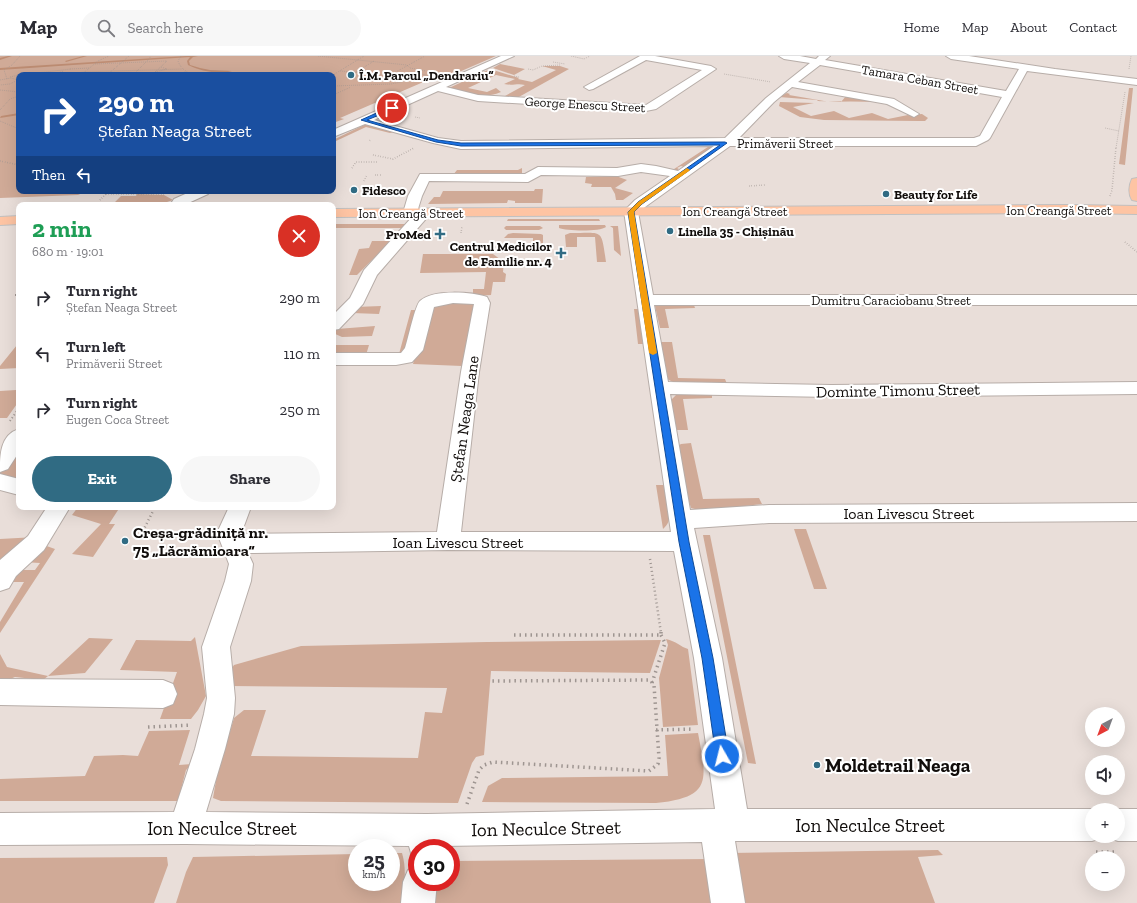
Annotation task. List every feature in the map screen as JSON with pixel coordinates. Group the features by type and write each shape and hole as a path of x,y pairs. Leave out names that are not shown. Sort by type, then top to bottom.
{"main road":[{"path":"1137,182 1137,197"},
{"name":"Ion Creangă Street","path":"336,213 1071,209 1137,210"},
{"path":"0,221 16,220"}],"street":[{"path":"336,133 509,56"},
{"name":"Tamara Ceban Street","path":"784,56 822,59 1009,95"},
{"path":"951,56 1004,60 1024,68 1137,82"},
{"name":"George Enescu Street","path":"436,88 478,98 646,108 652,107 711,69 645,58 589,87"},
{"path":"728,903 718,728 708,658 682,531 631,212 640,203 733,138 770,100 822,59"},
{"name":"Primăverii Street","path":"363,120 430,139 453,144 469,145 976,142 984,138 1024,68"},
{"path":"790,84 881,99 896,104 914,114"},
{"path":"770,100 786,100"},
{"path":"838,103 896,104"},
{"path":"336,323 357,300 370,274 417,213 415,196 425,177 528,178 538,171 618,172 627,168 647,167 679,175"},
{"path":"179,202 196,194"},
{"name":"Ștefan Neaga Lane","path":"336,359 406,358 414,350 426,304 437,299 478,300 482,303 470,372 448,541"},
{"name":"Dumitru Caraciobanu Street","path":"645,300 1137,300"},
{"name":"Dominte Timonu Street","path":"659,388 831,391 1137,388"},
{"path":"0,464 16,440"},
{"path":"0,482 16,486"},
{"path":"0,581 7,569 36,543 57,510"},
{"path":"185,828 210,749 219,714 221,698 216,648 238,581 241,564 229,533 239,510"},
{"name":"Ioan Livescu Street","path":"232,544 448,541 682,531 769,514 1137,512"},
{"path":"0,692 163,694"},
{"name":"Ion Neculce Street","path":"0,829 185,828 437,836 724,825 1085,825"},
{"path":"1125,825 1137,825"},
{"path":"418,903 419,891"}],"path":[{"path":"7,78 4,70 20,56"},
{"path":"85,72 98,61 109,56"},
{"path":"111,71 129,56"},
{"path":"318,56 375,61 408,66 410,68 426,71"},
{"path":"336,73 364,56"},
{"path":"383,79 425,56"},
{"path":"571,56 584,59 590,56"},
{"path":"137,70 150,57"},
{"path":"181,57 178,61 182,69 186,72"},
{"path":"95,63 167,61 155,72"},
{"path":"354,74 375,61"},
{"path":"553,62 565,64"},
{"path":"528,69 533,70 542,66 560,65"},
{"path":"160,67 167,69"},
{"path":"42,72 90,68"},
{"path":"60,72 71,69"},
{"path":"155,72 167,69"},
{"path":"85,72 182,69"},
{"path":"340,71 388,75 421,74"},
{"path":"710,71 774,83"},
{"path":"0,80 16,76"},
{"path":"336,86 391,84 425,76"},
{"path":"514,76 519,77"},
{"path":"7,78 16,79"},
{"path":"0,85 16,81"},
{"path":"336,94 353,86"},
{"path":"1106,198 1110,197 1112,190 1114,158 1126,86"},
{"path":"0,90 16,92"},
{"path":"0,110 10,99 16,97"},
{"path":"415,116 420,118"},
{"path":"0,121 16,127"},
{"path":"1104,128 1119,132"},
{"path":"373,155 393,159 430,139"},
{"path":"0,161 16,164"},
{"path":"352,168 356,162 376,162"},
{"path":"364,181 367,175"},
{"path":"375,175 382,175"},
{"path":"749,186 765,185"},
{"path":"100,200 106,194 143,194 174,200"},
{"path":"1125,242 1137,252"},
{"path":"143,531 154,510"},
{"path":"437,836 484,764 493,762 650,771 658,764 652,683 665,643 661,635 650,555"},
{"path":"514,635 661,635"},
{"path":"492,681 646,679 652,683"},
{"path":"148,726 187,725"},
{"path":"656,730 718,728"}],"shaded area":[{"path":"0,56 496,56 443,79 435,77 340,118 344,119 336,122 336,72 16,72 16,194 80,194 0,198"},
{"path":"500,64 525,69 514,75 493,68"},
{"path":"542,66 560,66 569,69 517,98 505,96 525,85 504,84 515,79 496,75 468,88 487,92 496,88 501,92 494,94 481,96 468,94 449,88 490,69 519,78 518,79 532,82 556,70"},
{"path":"1129,88 1133,88 1125,165 1119,164"},
{"path":"787,93 790,94 789,95 826,101 779,97"},
{"path":"846,96 883,102 842,101"},
{"path":"780,102 814,103 793,107 811,116 834,111 849,118 872,113 888,119 922,114 928,118 925,121 824,120 800,117 779,106"},
{"path":"366,124 394,132 390,133 366,127 336,141 336,139"},
{"path":"711,145 715,146 684,167 681,166 677,168 679,169 675,172 671,171"},
{"path":"522,168 522,176 453,175 457,170 518,170"},
{"path":"616,176 627,180 615,188 633,193 623,200 616,200 615,194 611,187 591,187 592,184 585,183 586,177"},
{"path":"535,189 543,189 542,203 515,203 515,201 508,200 507,203 428,204 434,197 440,197 443,191 534,191"},
{"path":"137,194 164,195 173,200 167,202 115,202 121,196 136,196"},
{"path":"508,219 599,219 600,221 507,221"},
{"path":"336,224 408,224 408,228 336,228"},
{"path":"559,225 605,225 606,227 597,230 575,230 559,228"},
{"path":"506,226 540,226 543,228 539,230 506,230 504,228"},
{"path":"610,226 618,226 621,256 614,250 613,228"},
{"path":"570,233 595,233 599,235 603,243 606,262 597,262 595,237 577,237 577,247 566,247 565,235"},
{"path":"508,234 541,234 543,235 543,247 533,247 533,238 504,238"},
{"path":"372,241 391,241 357,275 349,275 359,249 369,248"},
{"path":"423,254 493,254 504,262 503,272 506,274 505,282 493,282 491,295 473,296 473,289 484,289 486,272 420,273"},
{"path":"466,301 475,304 462,366 413,364 428,309 434,305"},
{"path":"658,304 694,305 695,308 665,309 669,328 660,328 655,306"},
{"path":"381,306 379,314 352,313 355,307"},
{"path":"634,309 639,309 643,344 638,344"},
{"path":"411,310 419,310 407,350 399,354"},
{"path":"375,326 372,336 342,337 336,334 337,329"},
{"path":"659,342 672,342 678,378 725,379 727,384 675,383 667,379"},
{"path":"336,345 369,345 366,355 336,355"},
{"path":"16,346 16,368 0,369 0,366"},
{"path":"16,390 16,405 7,418 0,418 0,391"},
{"path":"676,395 712,395 712,398 683,399 688,430 673,430 670,401"},
{"path":"691,443 703,499 759,498 762,504 703,511 691,508 684,486 676,447 681,444"},
{"path":"16,450 16,481 0,479 0,473"},
{"path":"656,485 665,485 670,508 669,520 663,529"},
{"path":"76,510 118,510 109,524 115,524 93,557 72,554 101,524 72,515"},
{"path":"794,529 806,529 827,589 814,589"},
{"path":"703,535 710,535 756,764 748,763"},
{"path":"36,537 0,561 0,539"},
{"path":"41,544 55,549 0,633 0,622 24,582 12,582 18,570 35,570 40,563 23,562"},
{"path":"195,637 206,696 191,719 160,719 177,672 120,670 136,640 191,641"},
{"path":"89,638 113,639 85,673 48,676"},
{"path":"666,639 688,649 698,725 663,727 659,678 668,645"},
{"path":"661,640 650,673 491,671 484,755 476,757 472,763 458,803 221,801 213,798 217,775 234,718 244,710 266,710 251,756 418,758 425,712 442,713 447,688 229,686 228,674 234,665 301,646"},
{"path":"0,654 7,667 48,676 43,680 15,677 0,683"},
{"path":"190,730 179,765 192,764 186,770 178,801 0,801 0,779 85,776 94,756 138,756 149,731"},
{"path":"698,733 703,763 703,775 701,784 696,791 687,796 656,803 482,802 488,786 502,778 668,776 665,735"},
{"path":"938,850 943,855 918,857 935,903 734,903 729,853"},
{"path":"400,853 402,853 404,859 405,878 403,903 176,903 186,872 193,857 348,854 348,891 400,891"},
{"path":"167,857 168,865 154,903 0,903 0,858"},
{"path":"712,859 717,903 430,903 432,891 460,891 460,861"}],"waterway":[{"path":"0,59 11,56"},
{"path":"66,61 86,56"},
{"path":"0,69 197,56"},
{"path":"192,57 188,61 189,65 199,69 210,71 231,71"},
{"path":"1,117 16,114"}],"slow traffic":[{"path":"653,353 631,212 640,203 687,170"}],"place":[{"name":"Î.M. Parcul „Dendrariu”","path":"351,75"},
{"name":"Fidesco","path":"354,190"},
{"name":"Beauty for Life","path":"886,194"},
{"name":"Linella 35 - Chișinău","path":"670,231"},
{"name":"ProMed","path":"440,234"},
{"name":"Centrul Medicilor de Familie nr. 4","path":"561,253"},
{"name":"Creșa-grădiniță nr. 75 „Lăcrămioara”","path":"125,541"},
{"name":"Moldetrail Neaga","path":"817,765"}],"route":[{"path":"392,108 363,120 438,141 461,145 725,143 640,203 631,212 684,542 708,658 722,756"}]}
